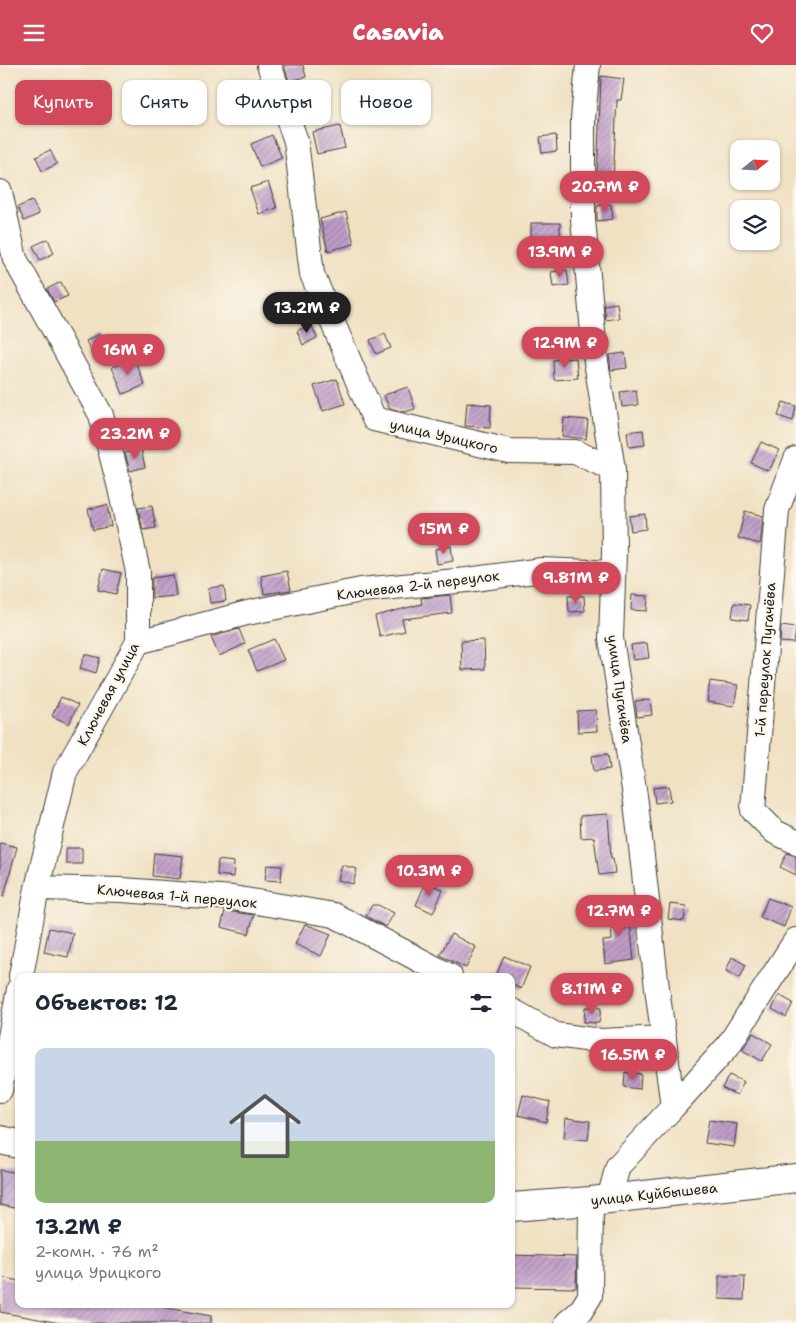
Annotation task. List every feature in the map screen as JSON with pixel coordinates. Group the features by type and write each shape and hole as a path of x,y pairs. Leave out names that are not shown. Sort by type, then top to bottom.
{"main road":[{"path":"0,1140 15,1143"},
{"name":"улица Куйбышева","path":"515,1207 600,1200 796,1178"}],"street":[{"name":"улица Урицкого","path":"269,65 296,141 312,274 374,419 509,451 575,453 613,469"},
{"name":"улица Пугачёва","path":"588,65 582,119 583,219 595,355 613,469 611,638 636,803 673,1107"},
{"name":"Ключевая улица","path":"0,192 15,259 101,415 120,488 138,572 138,643 65,772 37,888 22,973"},
{"name":"1-й переулок Пугачёва","path":"796,459 777,510 753,810 775,832 796,842"},
{"name":"Ключевая 2-й переулок","path":"138,643 247,613 362,590 466,580 542,570 613,573"},
{"name":"Ключевая 1-й переулок","path":"37,888 233,898 334,915 444,973"},
{"path":"567,1323 580,1312 590,1296 600,1200 618,1167 728,1047 796,940"},
{"path":"0,1090 15,1010"},
{"path":"515,1012 556,1035 600,1041 664,1038"}],"building":[{"path":"284,65 303,65 306,77 289,80"},
{"path":"601,76 624,79 621,100 617,100 613,180 597,179"},
{"path":"340,126 345,148 317,154 312,132"},
{"path":"272,135 282,158 260,167 251,144"},
{"path":"556,135 557,151 542,153 540,137"},
{"path":"50,150 57,164 42,171 36,157"},
{"path":"268,182 277,208 259,214 250,188"},
{"path":"32,201 39,214 24,221 18,207"},
{"path":"611,204 613,219 597,221 597,206"},
{"path":"346,212 354,244 328,251 320,219"},
{"path":"531,223 560,223 560,246 531,246"},
{"path":"48,239 54,253 40,260 33,246"},
{"path":"567,270 569,285 553,287 551,272"},
{"path":"61,282 68,296 54,302 47,289"},
{"path":"617,303 619,318 606,320 604,305"},
{"path":"311,324 317,338 303,345 297,331"},
{"path":"100,334 107,348 93,355 86,341"},
{"path":"385,334 391,348 376,354 370,340"},
{"path":"625,353 627,368 611,370 609,355"},
{"path":"134,358 145,385 123,394 112,367"},
{"path":"576,358 578,378 554,380 553,360"},
{"path":"337,379 345,404 323,411 314,386"},
{"path":"408,387 415,409 405,412 389,408 384,395"},
{"path":"636,390 638,405 622,407 620,392"},
{"path":"783,402 796,406 793,421 778,416"},
{"path":"467,403 491,405 490,428 465,426"},
{"path":"564,418 588,420 586,439 562,436"},
{"path":"643,430 645,445 629,447 627,432"},
{"path":"761,442 779,450 769,471 751,463"},
{"path":"141,449 145,467 130,471 125,453"},
{"path":"107,505 111,526 93,530 88,509"},
{"path":"152,506 156,528 143,530 138,508"},
{"path":"745,511 763,516 760,544 738,538"},
{"path":"645,514 646,529 631,531 629,516"},
{"path":"451,546 453,561 437,564 435,549"},
{"path":"103,569 121,573 116,594 98,590"},
{"path":"287,571 291,590 264,594 261,576"},
{"path":"173,575 176,596 152,598 152,578"},
{"path":"224,586 226,601 210,603 208,588"},
{"path":"450,595 452,613 402,619 405,631 380,637 375,616 422,604 421,598"},
{"path":"632,595 648,596 647,611 631,610"},
{"path":"568,596 584,596 585,611 569,612"},
{"path":"734,603 750,605 748,620 732,618"},
{"path":"781,626 796,628 794,643 780,642"},
{"path":"239,629 245,644 219,656 211,637"},
{"path":"274,639 284,660 257,671 248,650"},
{"path":"484,640 485,669 462,670 461,641"},
{"path":"647,643 649,658 633,660 631,645"},
{"path":"85,654 100,658 96,673 80,668"},
{"path":"710,681 738,685 734,706 707,702"},
{"path":"61,697 78,705 69,724 52,716"},
{"path":"650,700 652,715 637,717 635,701"},
{"path":"596,710 597,731 578,732 577,711"},
{"path":"608,754 610,769 594,771 592,756"},
{"path":"669,786 671,801 655,803 653,788"},
{"path":"608,814 611,858 613,858 615,873 599,875 594,837 581,838 580,816"},
{"path":"0,843 17,847 4,896 0,895"},
{"path":"66,848 82,848 82,864 66,864"},
{"path":"154,853 183,856 180,879 152,876"},
{"path":"787,853 796,856 796,875 780,867"},
{"path":"218,860 234,862 233,877 217,875"},
{"path":"267,865 282,866 281,881 265,880"},
{"path":"342,865 357,869 353,884 338,880"},
{"path":"426,882 443,890 433,913 416,905"},
{"path":"768,898 791,907 784,927 760,917"},
{"path":"628,904 634,960 605,964 603,941 612,940 610,906"},
{"path":"670,904 686,906 684,921 668,919"},
{"path":"372,905 378,905 394,913 386,927 366,916"},
{"path":"225,911 254,915 249,934 221,927"},
{"path":"305,924 331,934 321,956 295,944"},
{"path":"49,928 73,933 68,957 44,952"},
{"path":"451,934 476,947 466,968 440,955"},
{"path":"504,956 530,967 521,989 515,986 515,973 497,973"},
{"path":"732,957 746,965 740,978 726,971"},
{"path":"779,995 793,1003 786,1017 772,1009"},
{"path":"585,1007 601,1008 599,1023 584,1022"},
{"path":"753,1033 772,1044 762,1061 742,1050"},
{"path":"625,1072 641,1074 640,1089 624,1087"},
{"path":"729,1075 744,1082 737,1095 722,1088"},
{"path":"523,1095 550,1102 546,1122 518,1115"},
{"path":"566,1118 590,1121 588,1140 564,1138"},
{"path":"709,1120 737,1124 734,1147 705,1143"},
{"path":"0,1170 15,1172 15,1208 0,1205"},
{"path":"515,1255 577,1257 576,1288 515,1287"},
{"path":"719,1276 745,1276 744,1300 719,1299"},
{"path":"0,1277 15,1280 15,1308 166,1308 211,1316 211,1323 60,1323 0,1312"}]}
